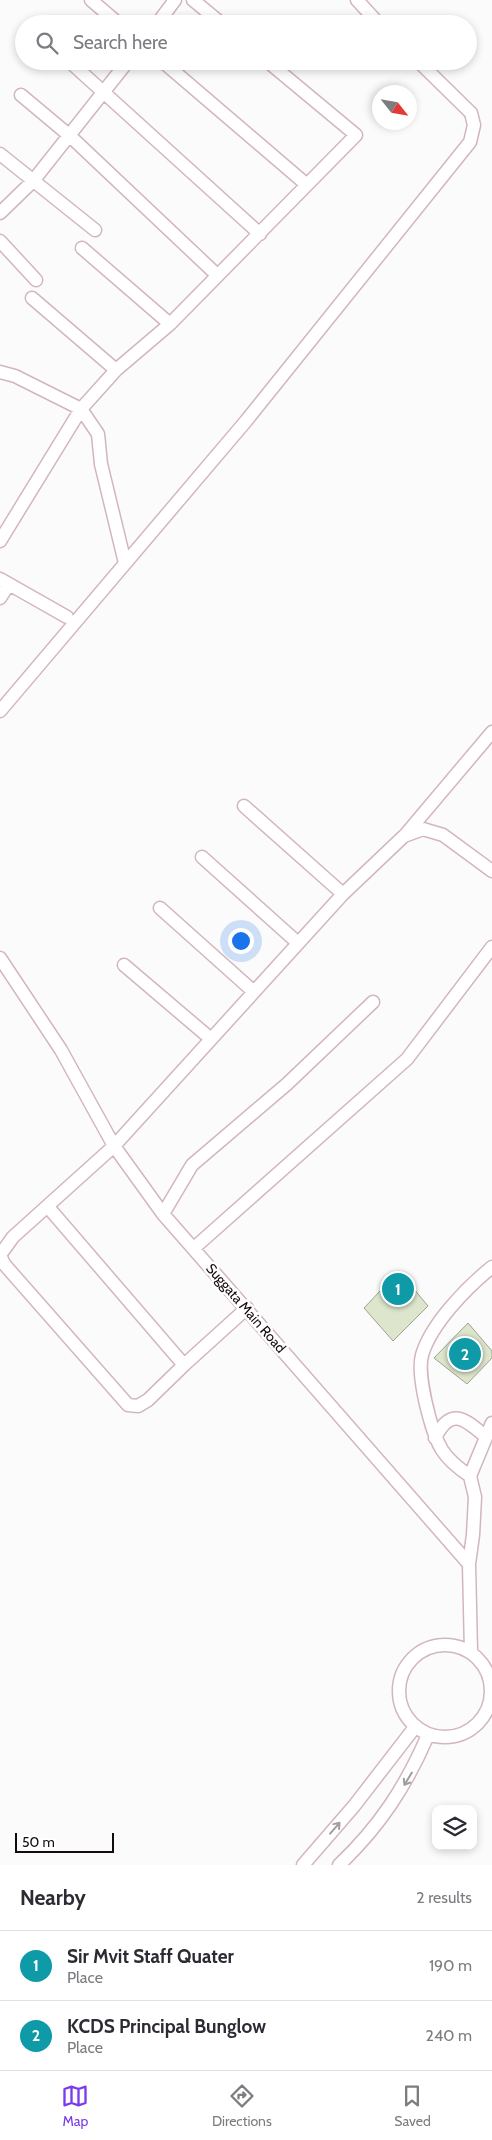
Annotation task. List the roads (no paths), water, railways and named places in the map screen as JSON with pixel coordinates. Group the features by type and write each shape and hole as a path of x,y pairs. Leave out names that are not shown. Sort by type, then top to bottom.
{"street":[{"path":"91,0 108,15"},
{"path":"164,15 175,0"},
{"path":"193,0 211,15"},
{"path":"357,0 371,15"},
{"path":"79,70 260,234"},
{"path":"0,213 33,181 121,70"},
{"path":"173,70 307,185"},
{"path":"0,541 80,409 116,370 170,324 356,135 278,70"},
{"path":"0,711 246,421 470,142 474,125 471,113 427,70"},
{"path":"21,95 70,136 218,275"},
{"path":"0,154 95,230"},
{"path":"0,241 36,280"},
{"path":"82,248 170,324"},
{"path":"32,298 116,370"},
{"path":"0,372 15,376 80,409 98,434 101,464 125,563"},
{"path":"0,598 4,581 67,617"},
{"path":"248,1308 148,1400 138,1406 128,1405 4,1264 0,1255 6,1245 114,1146 343,894 404,836 492,732"},
{"path":"244,806 343,894"},
{"path":"404,836 422,829 443,836 492,871"},
{"path":"202,858 298,944"},
{"path":"160,908 254,992"},
{"path":"194,1248 407,1059 492,947"},
{"name":"Suggata Main Road","path":"0,958 60,1050 114,1146 163,1214 248,1308 469,1564"},
{"path":"124,965 211,1039"},
{"path":"163,1214 192,1165 287,1084 373,1002"},
{"path":"48,1207 184,1365"},
{"path":"470,1476 451,1464 435,1438 423,1395 422,1356 439,1320 474,1281 492,1267"},
{"path":"435,1438 442,1424 451,1419 468,1421 486,1437"},
{"path":"472,1652 469,1564 474,1535 475,1497 470,1476 492,1423"},
{"path":"441,1644 457,1646 472,1652 482,1662 488,1674 491,1688 488,1719 459,1735 444,1738 428,1735 415,1727 404,1715 399,1700 398,1684 403,1669 413,1656 426,1648 441,1644"},
{"path":"303,1865 354,1806 415,1727"},
{"path":"339,1865 361,1844 391,1806 413,1770 428,1735"}],"place":[{"name":"Sir Mvit Staff Quater","path":"398,1289"},
{"name":"KCDS Principal Bunglow","path":"465,1354"}]}
